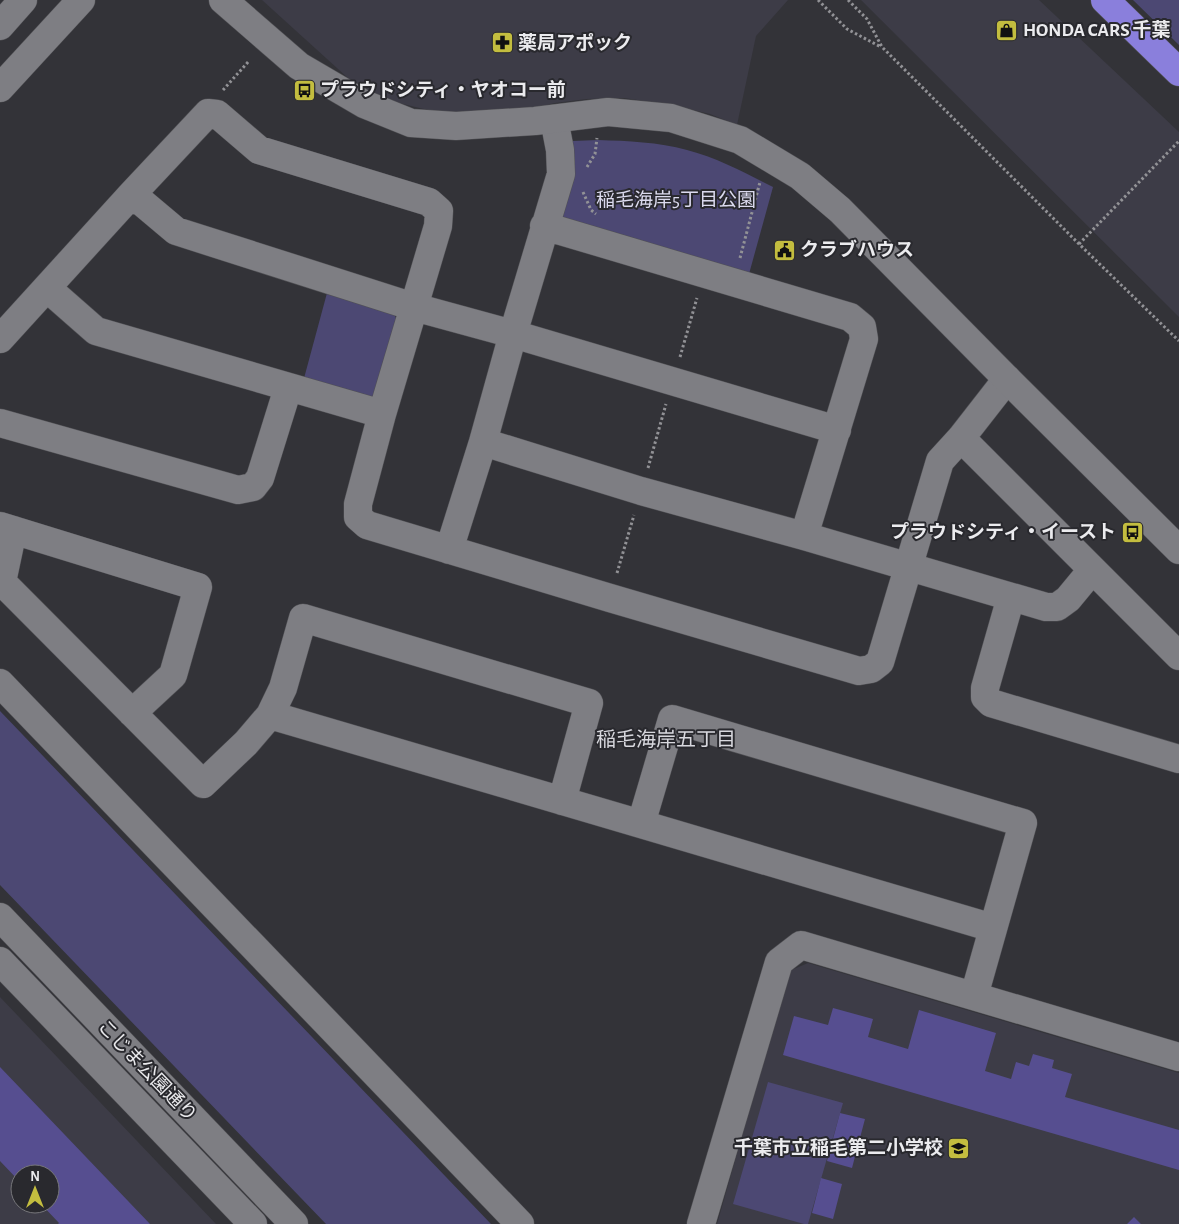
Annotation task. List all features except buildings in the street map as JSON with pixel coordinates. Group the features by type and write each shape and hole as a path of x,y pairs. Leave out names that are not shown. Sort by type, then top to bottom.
{"highway":[{"path":"1105,0 1179,72"}],"street":[{"path":"0,26 23,0"},
{"path":"0,88 81,0"},
{"path":"222,0 299,66 364,104 411,123 456,126 554,120 608,112 671,118 740,140 800,176 840,210 1179,550"},
{"path":"0,340 208,113 217,114 259,150 429,202 439,211 438,226 382,414 358,504 358,517 367,525 859,670 871,669 880,662 940,461 961,438 1007,379"},
{"path":"449,550 483,442 512,334 561,174 560,150 554,120"},
{"path":"132,194 176,231 414,307 837,430"},
{"path":"544,226 850,317 862,327 864,339 804,536"},
{"path":"47,288 96,331 382,414"},
{"path":"0,423 238,490 253,487 260,478 288,388"},
{"path":"961,438 1179,656"},
{"path":"483,442 641,491 804,536 1046,607 1057,606 1068,600 1092,570"},
{"path":"132,713 173,675 198,587 6,528 2,582 132,713 203,784 246,744 270,715 283,688 303,618 589,702 562,801"},
{"path":"1011,597 985,688 985,697 991,702 1179,759"},
{"path":"0,684 520,1224"},
{"path":"270,715 993,928"},
{"path":"641,824 672,719 1023,823 974,996"},
{"name":"こじま公園通り","path":"0,917 294,1224"},
{"path":"701,1224 779,962 801,945 1179,1057"},
{"name":"こじま公園通り","path":"0,961 253,1224"}],"path":[{"path":"818,0 847,29 882,47"},
{"path":"848,0 866,19 882,47 1179,342"},
{"path":"212,114 213,101 249,60"},
{"path":"587,168 595,154 598,135"},
{"path":"1079,244 1179,141"},
{"path":"734,283 760,182"},
{"path":"582,189 591,210 599,216"},
{"path":"610,598 704,274"}],"shaded area":[{"path":"262,0 788,0 756,36 737,125 710,114 676,106 624,98 587,99 555,103 521,111 471,114 428,110 386,100 348,78"},
{"path":"861,0 1039,0 1179,132 1179,317"},
{"name":"千葉市立稲毛第二小学校","path":"808,963 1179,1073 1179,1224 717,1224 789,971"},
{"path":"0,997 216,1224 0,1224"}],"green space":[{"path":"1133,0 1179,0 1179,45"},
{"name":"稲毛海岸5丁目公園","path":"573,141 632,141 676,147 698,153 742,171 773,187 749,274 561,219"},
{"path":"327,293 392,311 396,318 376,396 368,400 303,382"},
{"path":"0,711 491,1224 326,1224 0,885"},
{"path":"768,1082 843,1103 808,1224 733,1204"}],"place":[{"name":"HONDA CARS 千葉","path":"1007,30"},
{"name":"薬局アポック","path":"502,43"},
{"name":"プラウドシティ・ヤオコー前","path":"304,90"},
{"name":"クラブハウス","path":"784,250"},
{"name":"プラウドシティ・イースト","path":"1132,532"},
{"name":"千葉市立稲毛第二小学校","path":"959,1148"}],"district":[{"name":"稲毛海岸五丁目","path":"666,740"}]}
